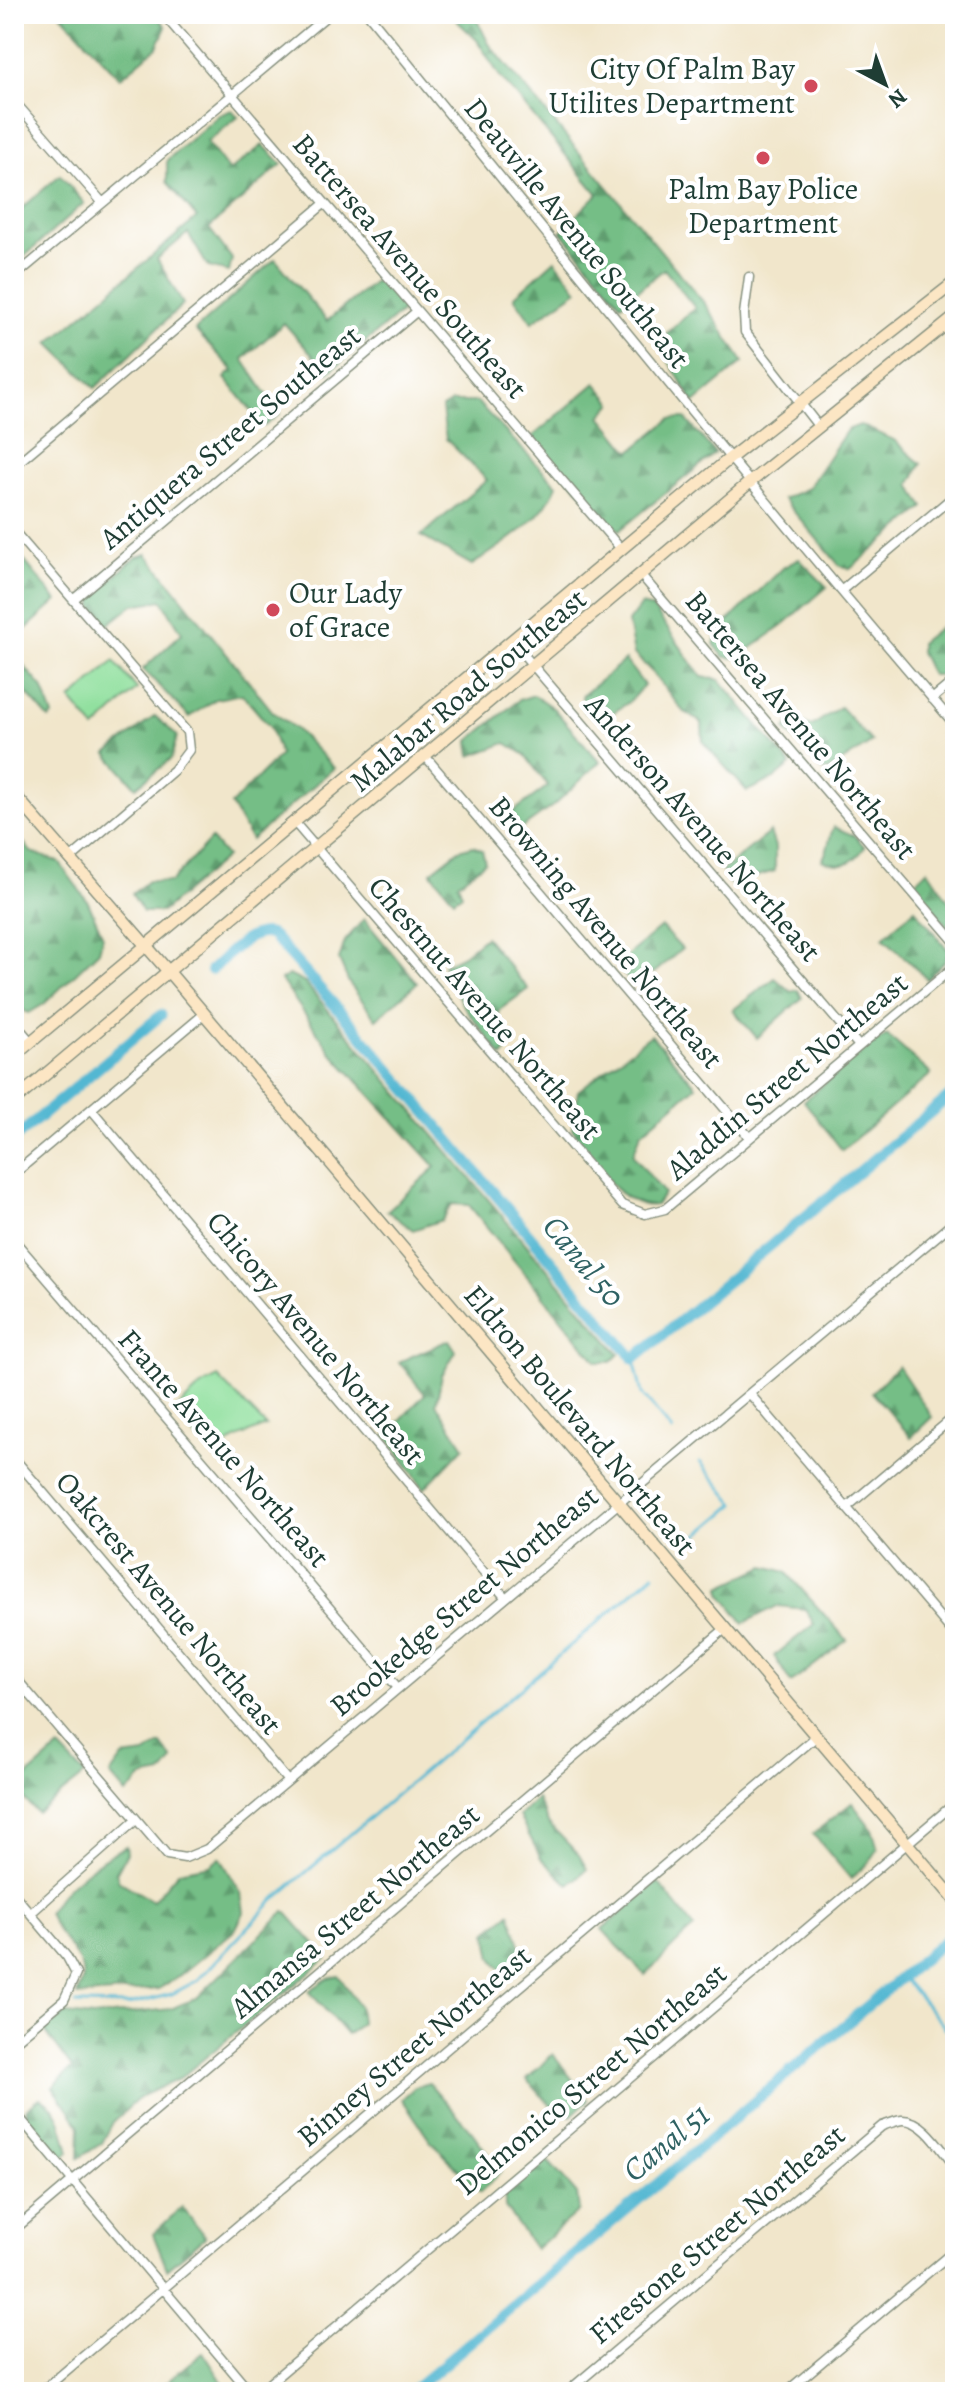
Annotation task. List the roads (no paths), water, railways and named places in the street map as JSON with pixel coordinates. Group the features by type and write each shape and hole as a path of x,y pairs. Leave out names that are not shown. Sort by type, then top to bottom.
{"main road":[{"name":"Malabar Road Southeast","path":"14,1056 729,459 955,282"},
{"name":"Malabar Road Southeast","path":"14,1101 749,483 955,317"},
{"name":"Eldron Boulevard Northeast","path":"14,794 168,971 955,1900"}],"street":[{"name":"Battersea Avenue Southeast","path":"163,14 621,549"},
{"path":"14,277 329,14"},
{"name":"Deauville Avenue Southeast","path":"368,14 729,459 955,725"},
{"path":"14,101 102,202"},
{"path":"14,466 324,204"},
{"path":"749,277 745,332 819,427"},
{"name":"Antiquera Street Southeast","path":"74,599 416,312"},
{"path":"842,590 955,495"},
{"path":"14,531 187,732 189,750 174,770 70,859"},
{"name":"Battersea Avenue Northeast","path":"641,575 955,942"},
{"name":"Anderson Avenue Northeast","path":"512,641 859,1046"},
{"path":"932,699 955,680"},
{"name":"Browning Avenue Northeast","path":"426,757 749,1137"},
{"name":"Chestnut Avenue Northeast","path":"295,823 622,1205 645,1214"},
{"name":"Aladdin Street Northeast","path":"645,1214 665,1209 955,966"},
{"path":"14,1174 204,1014"},
{"path":"14,1022 31,1042"},
{"name":"Chicory Avenue Northeast","path":"91,1109 505,1597"},
{"name":"Brookedge Street Northeast","path":"136,1820 167,1855 185,1858 207,1849 955,1221"},
{"name":"Frante Avenue Northeast","path":"14,1240 398,1688"},
{"path":"750,1394 955,1635"},
{"path":"847,1507 955,1416"},
{"name":"Oakcrest Avenue Northeast","path":"14,1458 287,1780"},
{"path":"944,1622 955,1613"},
{"name":"Almansa Street Northeast","path":"14,2230 726,1628"},
{"path":"14,1676 136,1820 31,1913"},
{"name":"Binney Street Northeast","path":"41,2392 817,1736"},
{"name":"Delmonico Street Northeast","path":"259,2392 955,1803"},
{"path":"14,1894 67,1957 76,1974 64,2000 14,2042"},
{"path":"14,2111 250,2392"},
{"name":"Firestone Street Northeast","path":"567,2392 882,2126 903,2120 913,2122 923,2129 955,2166"},
{"path":"786,2392 955,2250"}],"waterway":[{"name":"Canal 50","path":"211,970 249,938 265,933 273,936 360,1034 634,1359 955,1092"},
{"name":"Canal 50","path":"14,1139 161,1015"},
{"path":"634,1359 642,1394 672,1431"},
{"path":"685,1546 735,1504 700,1462"},
{"path":"76,2004 129,2005 172,1994 198,1980 276,1898 654,1574"},
{"name":"Canal 51","path":"411,2392 955,1932"},
{"path":"902,1977 955,2039"}],"place":[{"name":"City Of Palm Bay Utilites Department","path":"811,86"},
{"name":"Palm Bay Police Department","path":"763,158"},
{"name":"Our Lady of Grace","path":"273,610"}]}
